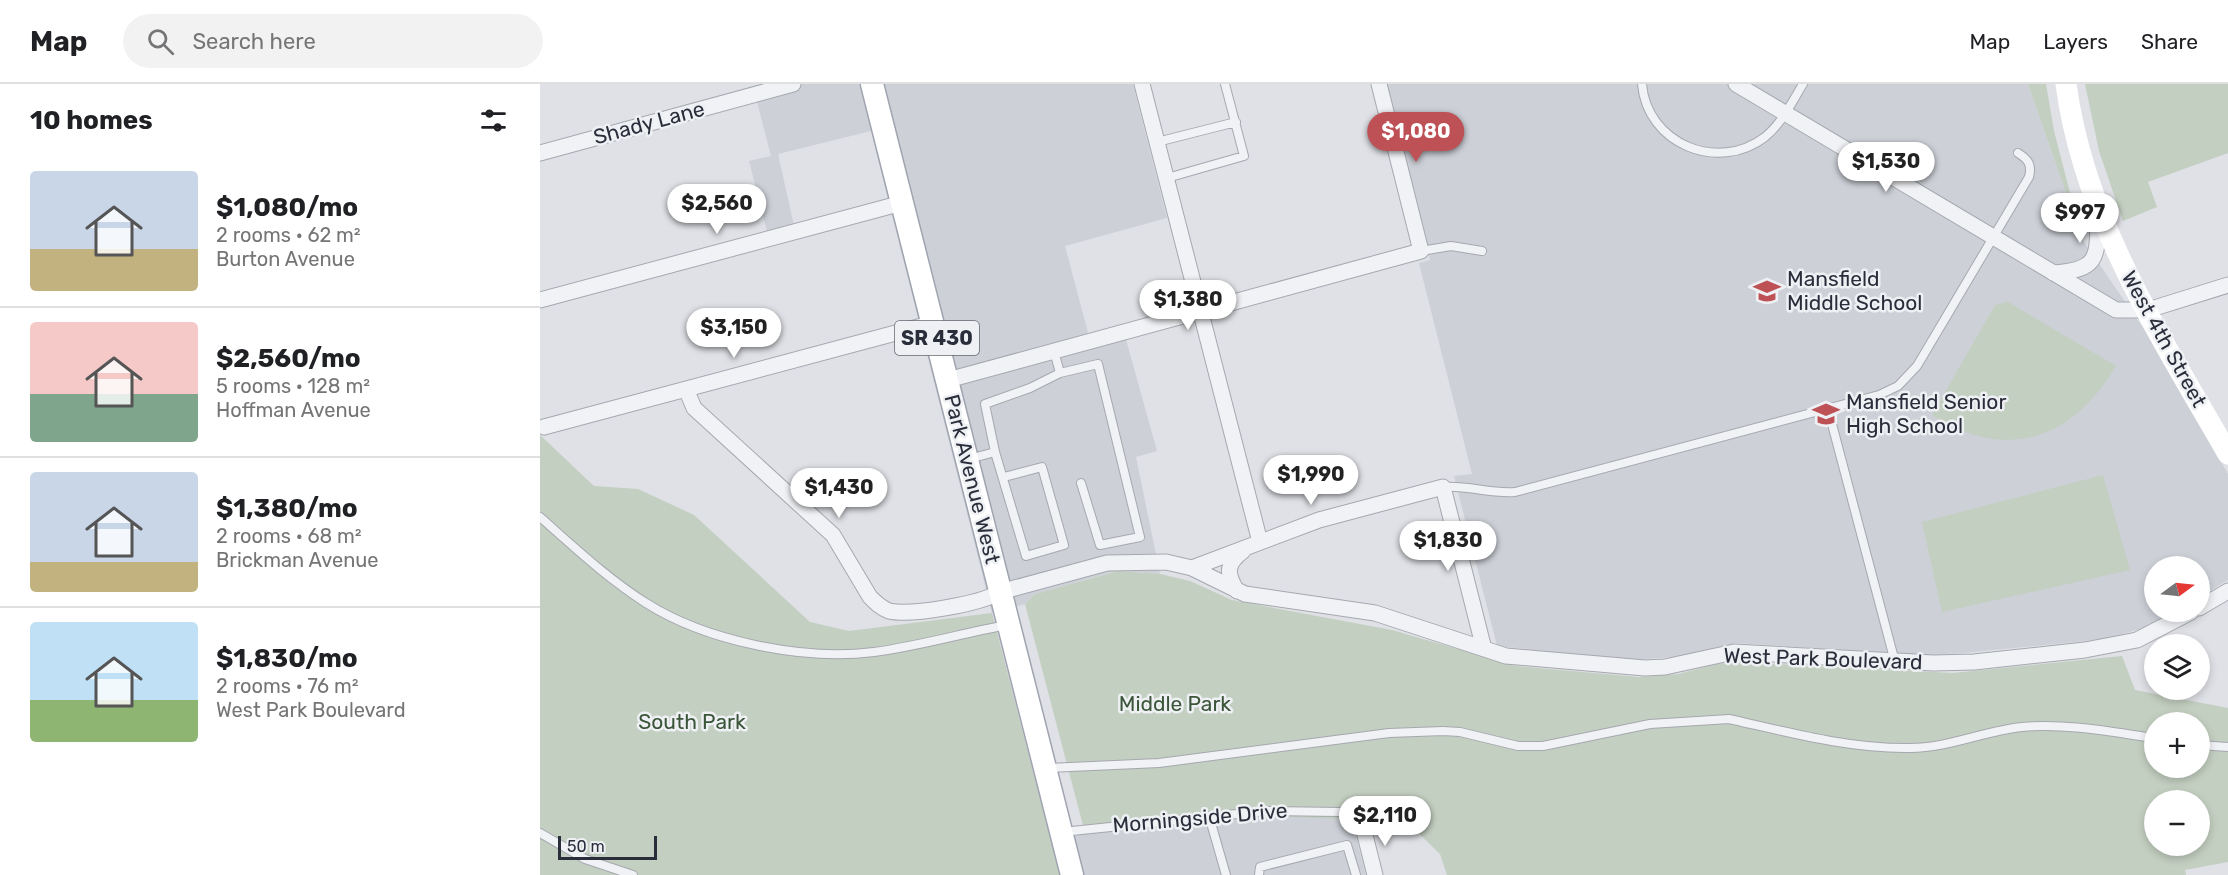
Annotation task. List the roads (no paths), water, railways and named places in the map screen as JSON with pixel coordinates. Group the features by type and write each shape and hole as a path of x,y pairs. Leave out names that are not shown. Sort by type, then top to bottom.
{"main road":[{"name":"Park Avenue West","path":"872,84 1072,875"},
{"name":"West 4th Street","path":"2066,84 2077,144 2098,209 2124,268 2228,454"}],"street":[{"name":"Shady Lane","path":"540,153 793,84"},
{"path":"1142,84 1200,310 1253,545"},
{"path":"948,380 1421,251 1379,84"},
{"path":"1736,84 2116,310 2148,310 2228,285"},
{"path":"540,300 902,203"},
{"path":"2053,273 2076,272 2091,261 2096,252 2098,209"},
{"path":"544,427 933,323"},
{"name":"West Park Boulevard","path":"686,389 694,408 832,536 877,605 891,611 906,612 984,601 1000,592 1107,562 1166,562 1192,568 1237,591 1375,612 1418,624 1484,649 1519,658 1628,668 1665,667 1734,652 1895,662 1974,662 2112,647 2150,634 2172,622"},
{"path":"1192,568 1319,520 1443,487 1484,649"},
{"path":"1237,591 1230,579 1229,564 1253,545"},
{"path":"2210,602 2228,591"},
{"path":"1363,827 1375,875"}],"lane":[{"path":"1167,178 1244,156 1225,84"},
{"path":"1642,84 1647,104 1662,128 1683,145 1711,154 1740,150 1766,136 1786,114 1803,84"},
{"path":"1157,142 1236,122"},
{"path":"1443,487 1462,485 1495,492 1515,492 1879,395 1908,377 2029,177 2030,165 2027,159 2018,153"},
{"path":"1421,251 1452,246 1482,251"},
{"path":"1054,351 1060,373"},
{"path":"1004,477 1042,466 1064,545 1026,556 995,452 985,404 1030,388 1060,373 1098,364 1140,537 1100,545"},
{"path":"1828,409 1895,662"},
{"path":"967,460 995,452"},
{"path":"1081,483 1107,562"},
{"path":"540,517 616,581 666,615 709,632 767,647 811,653 873,652 1009,625"},
{"path":"1044,768 1159,763 1389,733 1460,732 1518,746 1543,746 1650,724 1710,718 1729,719 1851,743 1892,747 1940,745 1995,732 2040,726 2144,737"},
{"path":"2210,746 2228,747"},
{"name":"Morningside Drive","path":"1061,832 1209,816 1295,810 1339,812"},
{"path":"1209,816 1226,875"},
{"path":"540,833 585,859 633,875"},
{"path":"1259,875 1260,867 1347,845 1356,875"}],"place":[{"name":"Mansfield Middle School","path":"1767,291"},
{"name":"Mansfield Senior High School","path":"1826,414"}],"park label":[{"name":"Middle Park","path":"1175,704"},
{"name":"South Park","path":"692,722"}]}
